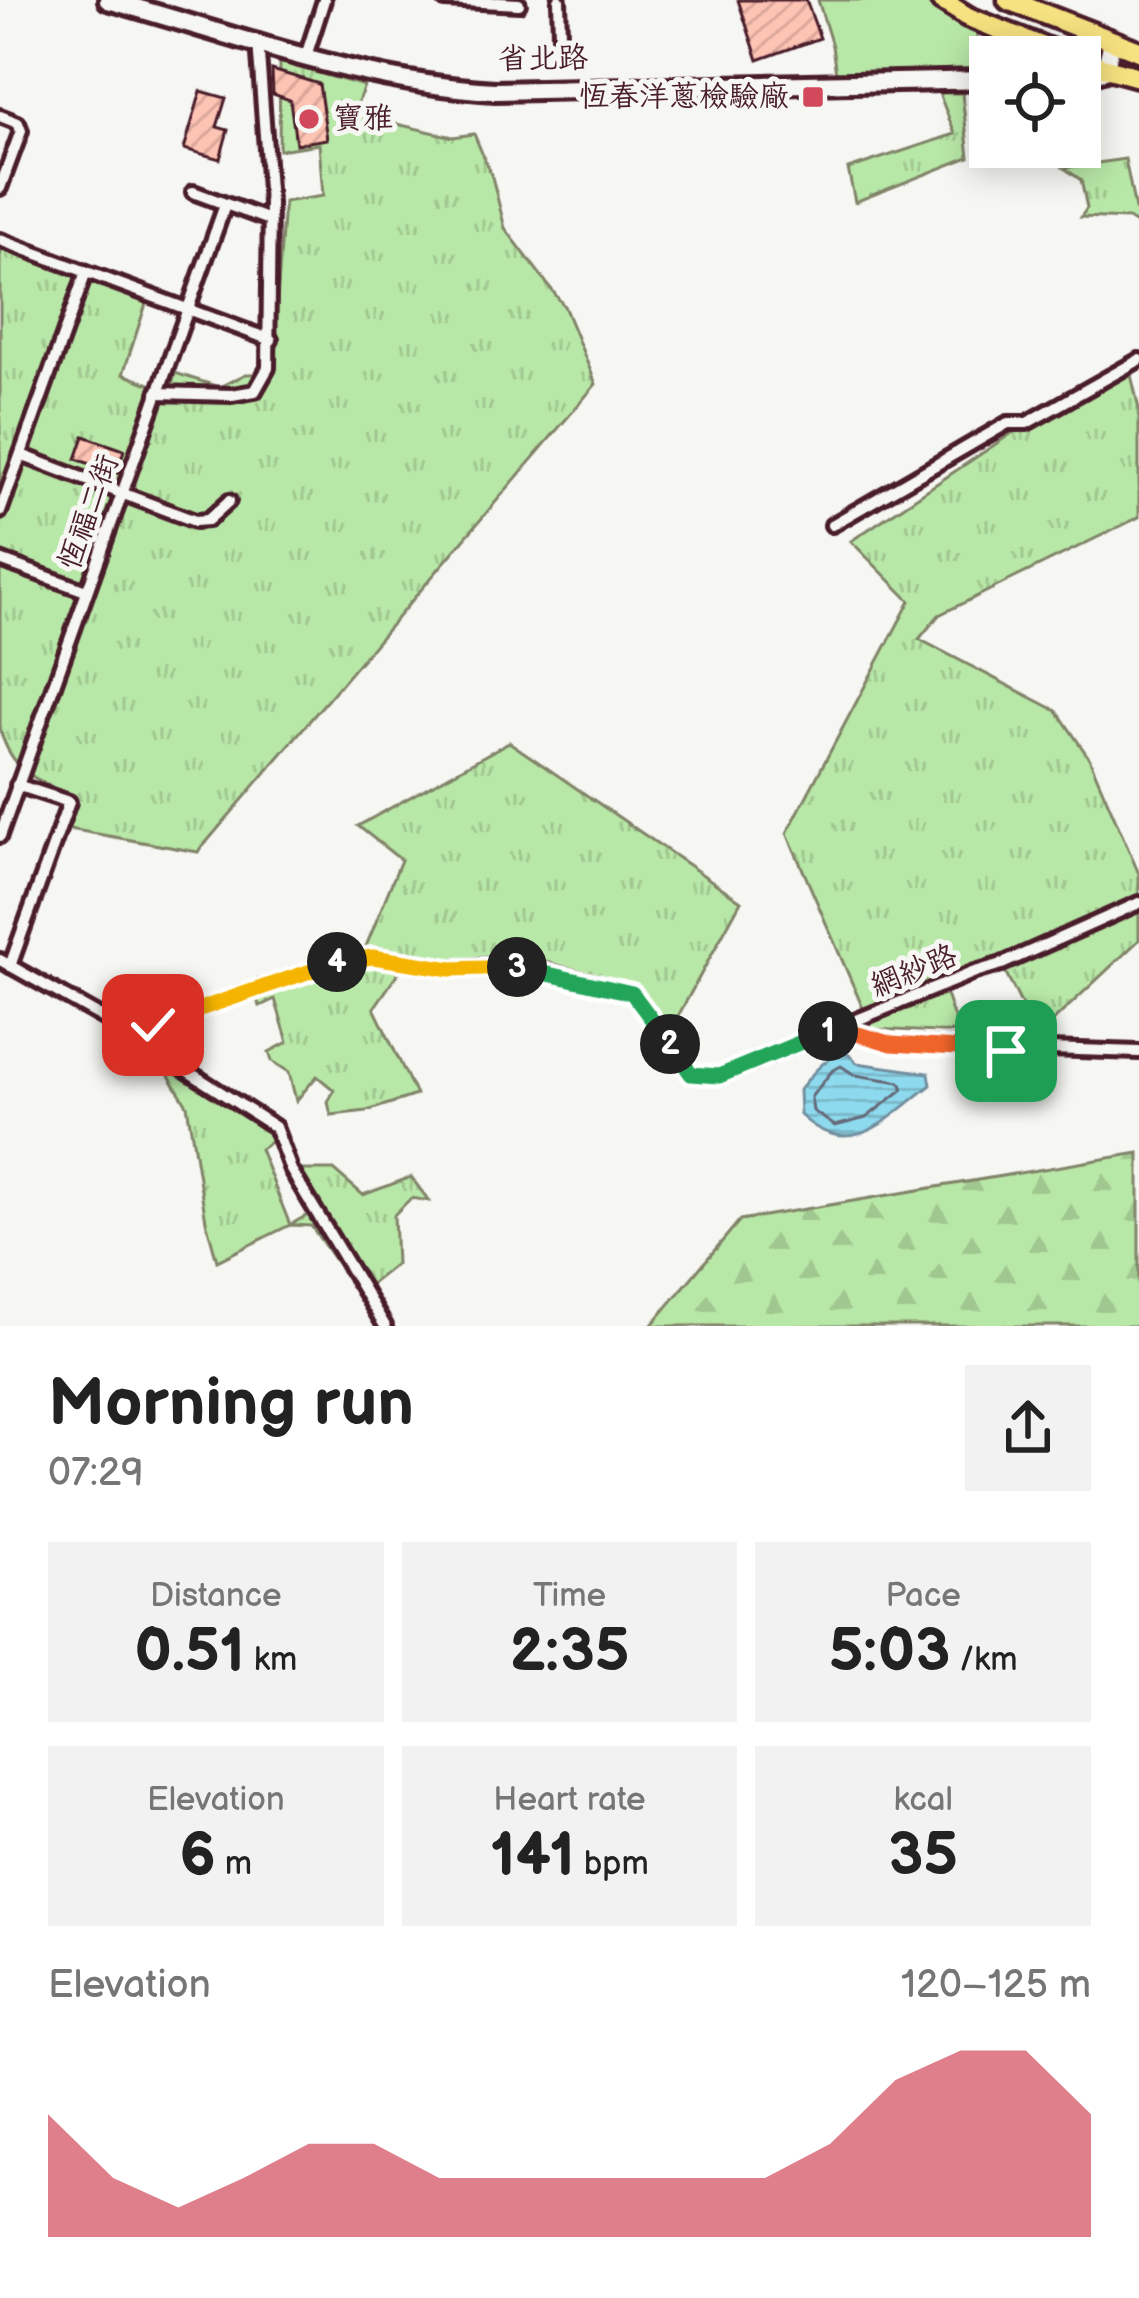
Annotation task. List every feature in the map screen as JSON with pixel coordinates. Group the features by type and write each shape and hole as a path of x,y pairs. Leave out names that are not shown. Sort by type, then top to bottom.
{"main road":[{"name":"省北路","path":"108,0 417,83 495,91 969,80"},
{"path":"941,0 1015,36"},
{"path":"1008,0 1139,51"},
{"path":"1005,32 1009,36"},
{"path":"1105,71 1112,42"},
{"path":"1101,69 1139,77"},
{"path":"1101,72 1105,71"}],"street":[{"path":"306,56 323,0"},
{"path":"445,0 519,4"},
{"path":"559,0 560,35"},
{"path":"157,393 255,391 268,368 272,340 269,220 258,41"},
{"path":"0,116 18,122 21,131 0,188"},
{"path":"193,192 269,220"},
{"name":"恆福二街","path":"0,836 225,205"},
{"path":"0,240 272,340"},
{"path":"0,512 86,272"},
{"path":"832,525 1008,423 1027,423 1139,360"},
{"path":"20,455 195,521 208,520 229,501"},
{"path":"0,560 86,591"},
{"path":"17,785 69,802 5,963 113,1024 274,1127 314,1212 385,1326"},
{"name":"網紗路","path":"113,1024 153,1025 344,959 373,957 451,969 496,965 530,968 632,993 691,1074 719,1076 1002,964 1139,903"},
{"path":"838,1028 892,1044 1139,1052"}],"green space":[{"path":"818,0 922,0 976,31 977,36 969,36 969,68 836,74"},
{"path":"280,62 364,86 353,114 453,137 474,134 492,177 505,228 564,306 596,384 198,852 64,828 75,797 37,780 19,765 0,729 0,256 4,243 148,298 123,374 170,392 175,373 219,387 246,374 272,374 284,202 323,196 319,144 279,150"},
{"path":"939,93 962,93 969,157 855,202 848,169 955,134"},
{"path":"1125,159 1139,226 1128,219 1081,217 1087,208 1081,180 1064,168 1101,168 1101,163"},
{"path":"1129,366 1139,409 1139,517 939,615 919,639 1057,711 1089,758 1139,874 1139,940 1037,1036 1002,965 942,983 959,1033 872,1029 787,833 910,601 851,541 1027,423"},
{"path":"509,742 741,901 665,1040 632,993 589,980 451,969 365,949 401,860 358,826"},
{"path":"378,964 401,969 374,1008 416,1095 367,1111 331,1115 328,1102 334,1090 317,1076 296,1101 289,1072 272,1061 269,1052 288,1042 275,999 260,1006 254,996 334,966"},
{"path":"157,1056 277,1138 260,1149 290,1225 217,1261 187,1105"},
{"path":"1139,1153 1139,1326 651,1326 740,1220"},
{"path":"291,1170 334,1170 363,1195 411,1177 429,1201 411,1198 394,1215 396,1264 358,1294 311,1226 290,1225 314,1211"}],"water":[{"path":"848,1054 857,1063 929,1073 931,1085 868,1131 852,1136 818,1129 800,1115 799,1090 826,1062"}],"building":[{"path":"738,0 806,0 820,38 758,60"},
{"name":"寶雅","path":"272,70 319,84 327,139 296,144 290,100 273,94"},
{"path":"201,91 226,98 217,127 228,130 220,159 184,149"},
{"path":"84,436 124,450 117,473 76,459"}],"place":[{"name":"恆春洋蔥檢驗廠","path":"813,97"},
{"name":"寶雅","path":"309,119"}],"route":[{"path":"153,1025 344,959 373,957 451,969 530,968 632,993 691,1074 719,1076 838,1028 892,1044 1006,1051"}]}
